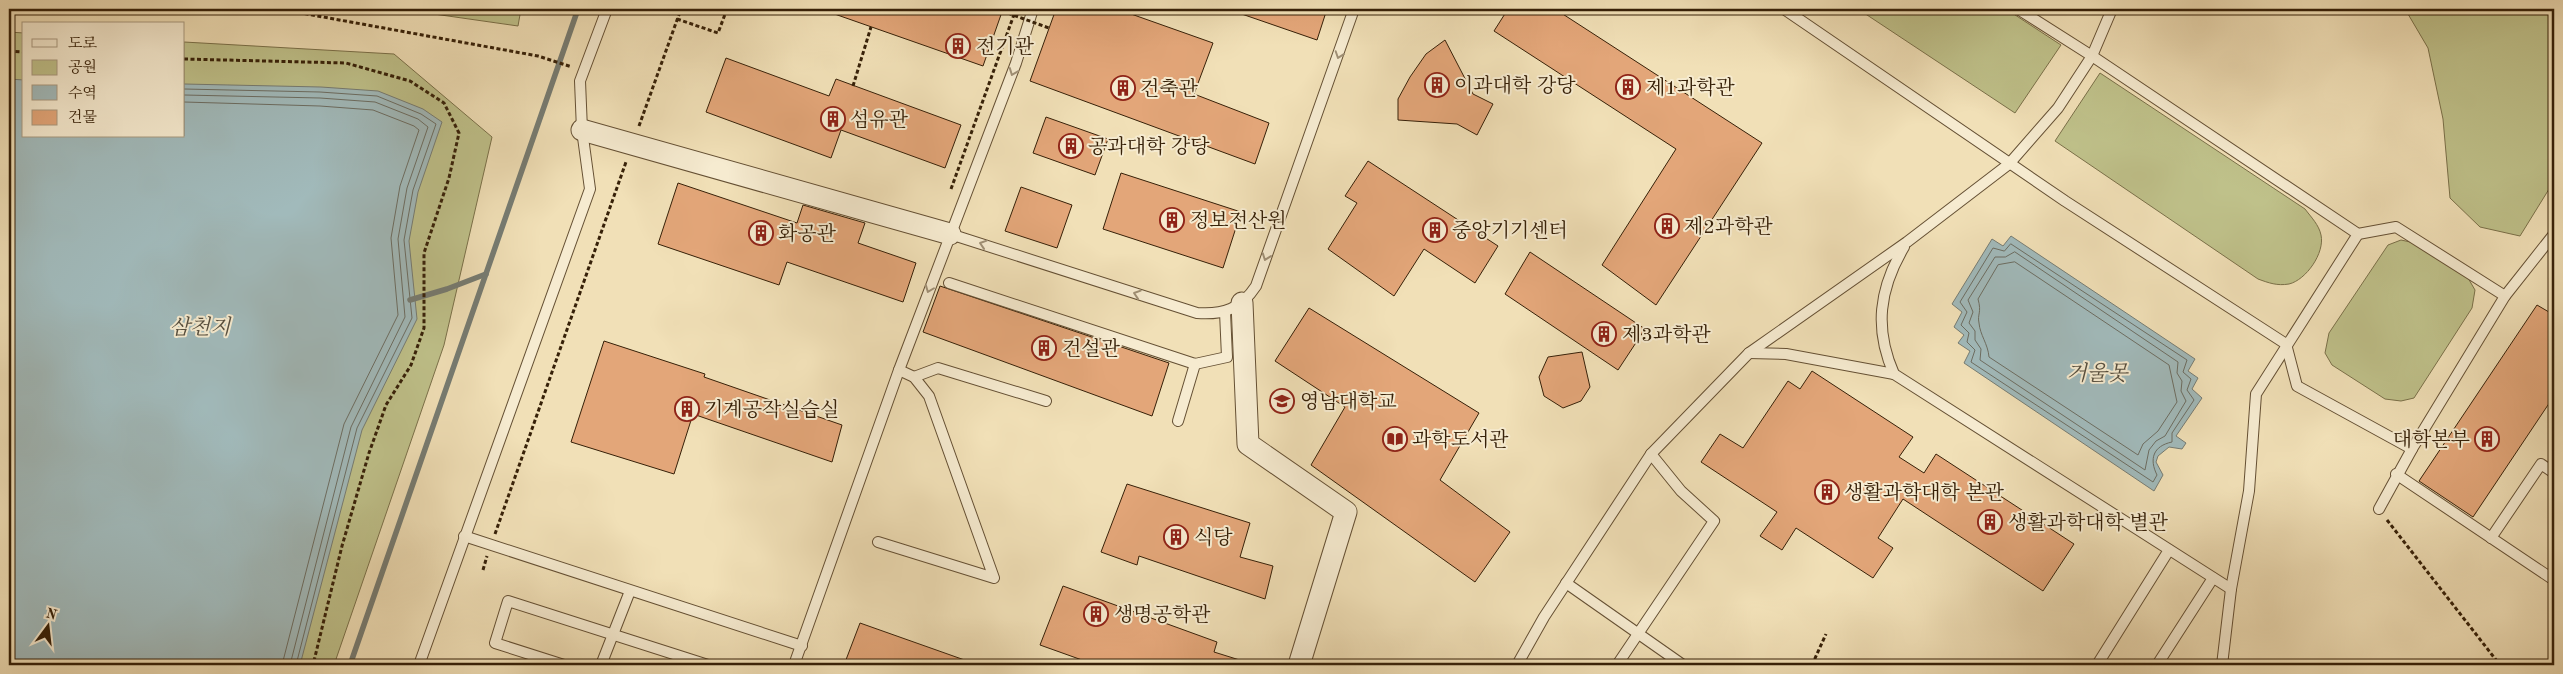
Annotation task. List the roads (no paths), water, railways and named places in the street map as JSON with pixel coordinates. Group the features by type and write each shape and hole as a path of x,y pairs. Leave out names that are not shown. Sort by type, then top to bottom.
{"street":[{"path":"582,130 950,234"},
{"path":"1233,308 1248,444 1346,512 1299,665"}],"lane":[{"path":"419,665 590,189 582,130 580,81 607,9"},
{"path":"794,665 899,370 1016,63 1034,9"},
{"path":"950,234 1197,313 1233,308 1256,286 1354,9"},
{"path":"1784,9 2009,164 2286,344 2296,386 2412,449"},
{"path":"2018,9 2092,56 2358,234 2396,227 2506,296"},
{"path":"1517,665 1566,583 1650,454 1749,353 1907,242 2009,164 2058,108 2092,56 2112,9"},
{"path":"2222,665 2231,589 2249,491 2256,394 2286,344 2358,234"},
{"path":"2378,509 2396,474 2506,296 2554,234"},
{"path":"1894,374 1885,355 1882,304 1884,288 1891,268 1907,242"},
{"path":"949,283 1195,364 1227,357 1233,308"},
{"path":"1749,353 1786,354 1894,374 2231,589"},
{"path":"1178,421 1195,364"},
{"path":"914,377 938,368 1046,401"},
{"path":"878,542 994,578 929,396 914,377 899,370"},
{"path":"1617,665 1714,521 1682,490 1650,454"},
{"path":"2491,538 2541,464 2554,473"},
{"path":"2396,474 2554,580"},
{"path":"464,536 802,646"},
{"path":"2097,665 2169,550"},
{"path":"2157,665 2213,578"},
{"path":"1566,583 1683,665"},
{"path":"601,665 630,590"},
{"path":"564,665 494,643 508,601 613,633 708,665"}],"water":[{"name":"삼천지","path":"9,79 22,80 22,138 185,138 185,84 321,87 378,91 423,109 442,122 418,192 409,241 417,319 362,430 300,665 9,665"},
{"name":"거울못","path":"2011,236 2195,359 2188,371 2198,378 2192,389 2202,398 2176,436 2186,443 2182,449 2169,447 2158,456 2156,462 2163,475 2154,491 1964,363 1970,351 1958,343 1964,335 1954,327 1962,312 1952,304 1992,239 2003,246"}],"waterway":[{"path":"350,665 578,9"},
{"path":"410,300 447,289 486,274"}],"place":[{"name":"전기관","path":"958,46"},
{"name":"이과대학 강당","path":"1437,85"},
{"name":"제1과학관","path":"1628,87"},
{"name":"건축관","path":"1123,88"},
{"name":"섬유관","path":"833,119"},
{"name":"공과대학 강당","path":"1071,146"},
{"name":"정보전산원","path":"1172,220"},
{"name":"제2과학관","path":"1667,226"},
{"name":"중앙기기센터","path":"1435,230"},
{"name":"화공관","path":"761,233"},
{"name":"제3과학관","path":"1604,334"},
{"name":"건설관","path":"1044,348"},
{"name":"영남대학교","path":"1282,401"},
{"name":"기계공작실습실","path":"687,409"},
{"name":"과학도서관","path":"1395,439"},
{"name":"대학본부","path":"2487,439"},
{"name":"생활과학대학 본관","path":"1827,492"},
{"name":"생활과학대학 별관","path":"1990,522"},
{"name":"식당","path":"1176,537"},
{"name":"생명공학관","path":"1096,614"}]}
